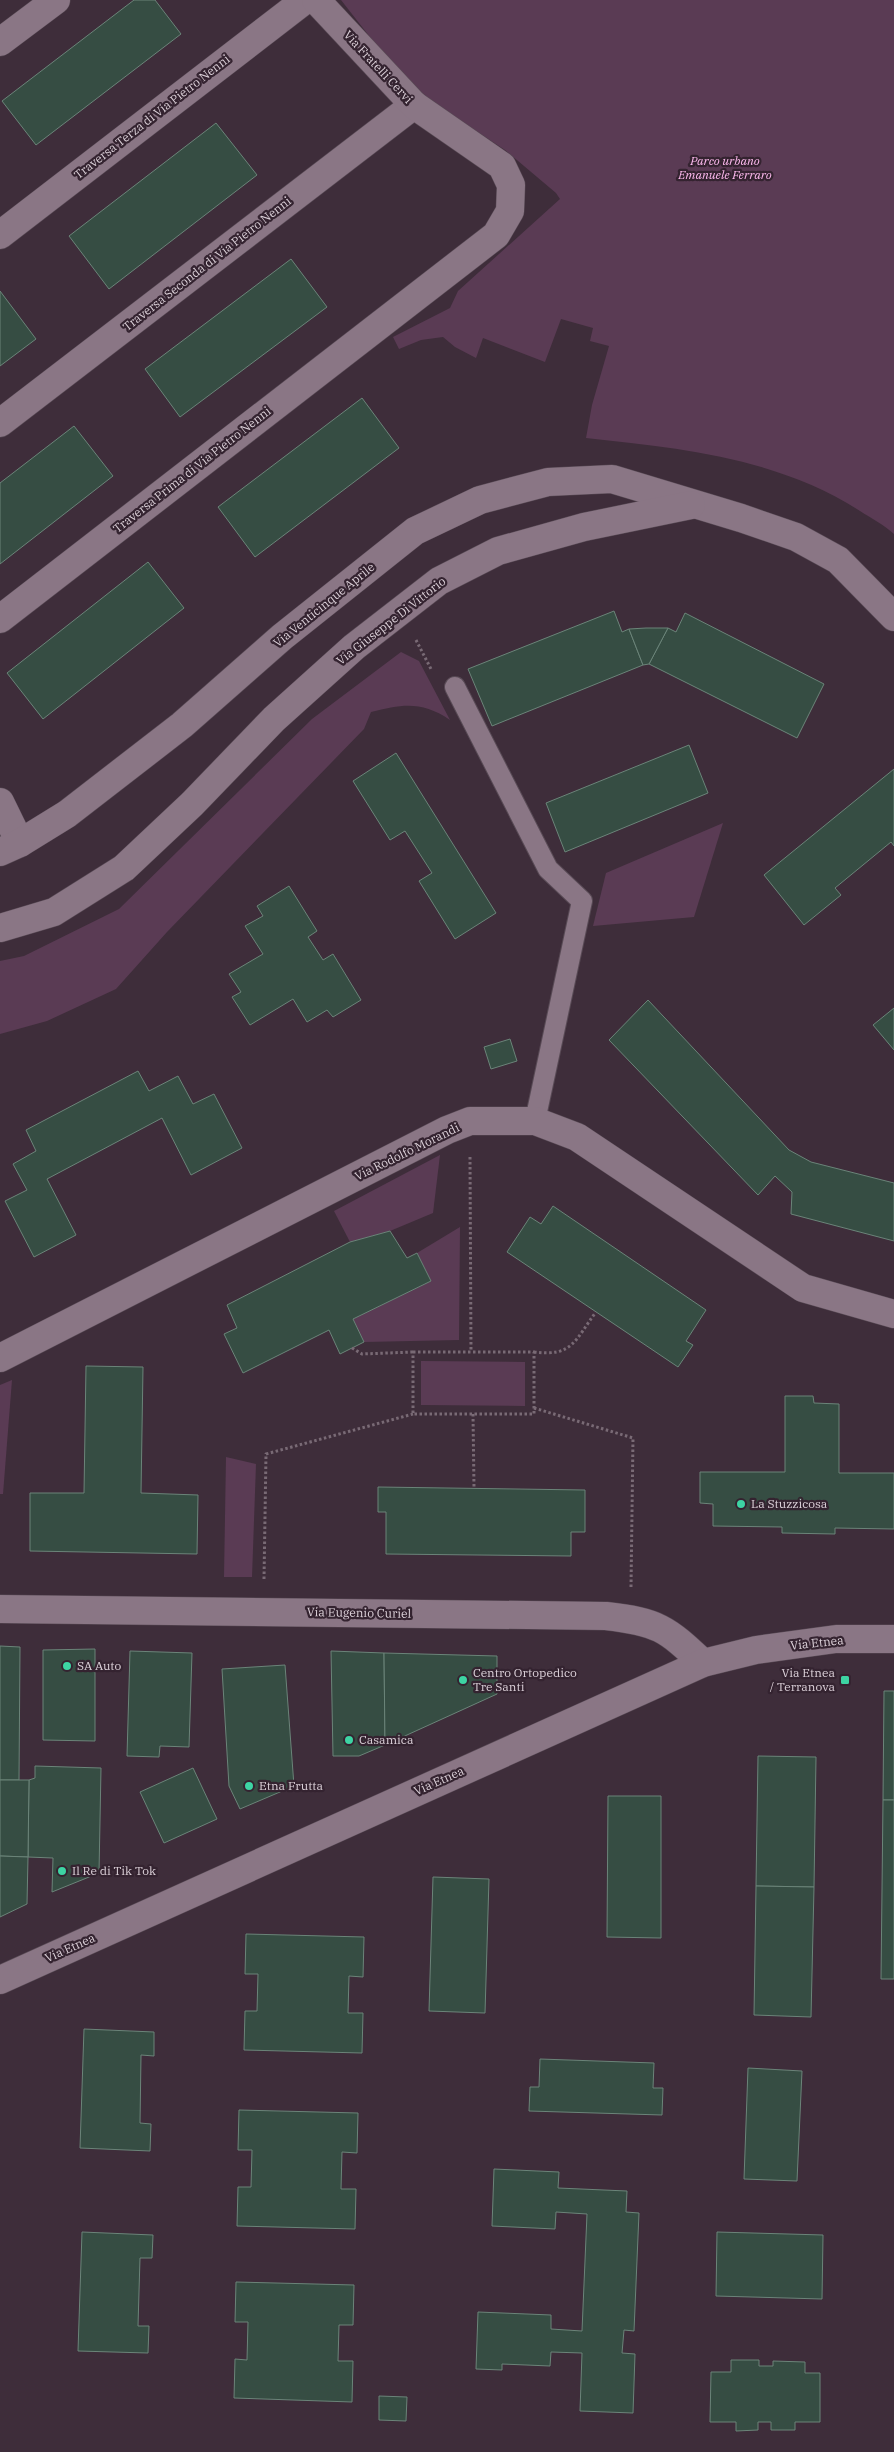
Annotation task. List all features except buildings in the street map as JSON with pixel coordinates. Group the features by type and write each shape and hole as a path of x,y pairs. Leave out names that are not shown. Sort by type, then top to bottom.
{"street":[{"path":"0,42 56,0"},
{"name":"Traversa Terza di Via Pietro Nenni","path":"0,234 305,0"},
{"name":"Via Fratelli Cervi","path":"316,0 414,105 502,166 511,185"},
{"name":"Traversa Seconda di Via Pietro Nenni","path":"0,423 414,105"},
{"name":"Traversa Prima di Via Pietro Nenni","path":"0,619 496,235 510,211 511,185"},
{"name":"Via Venticinque Aprile","path":"10,848 67,814 182,725 282,637 415,531 480,500 548,482 612,479 693,505"},
{"name":"Via Giuseppe Di Vittorio","path":"0,928 54,912 124,868 192,804 274,719 354,647 440,581 498,551 584,527 693,505 741,518 796,537 838,560 894,617"},
{"path":"0,802 10,848"},
{"name":"Via Rodolfo Morandi","path":"0,1358 447,1130 470,1121 535,1122 577,1137 803,1288 894,1314"},
{"name":"Via Eugenio Curiel","path":"0,1609 606,1616 650,1623 673,1634 703,1663"},
{"name":"Via Etnea","path":"0,1980 703,1663 756,1650 836,1639 894,1639"}],"lane":[{"path":"455,687 548,869 582,901 535,1122"}],"path":[{"path":"400,611 436,677 455,687"},
{"path":"470,1121 471,1352"},
{"path":"352,1348 362,1354 534,1352 553,1354 569,1349 596,1312"},
{"path":"412,1414 413,1352"},
{"path":"263,1612 266,1454 412,1414 534,1414 534,1352"},
{"path":"534,1408 633,1438 631,1619"},
{"path":"473,1414 474,1488"}],"green space":[{"name":"Parco urbano Emanuele Ferraro","path":"341,0 894,0 894,534 829,493 762,467 728,458 657,446 586,438 592,405 609,346 590,341 593,328 561,319 545,362 483,338 476,358 455,347 443,337 421,340 399,349 393,337 450,308 458,291 560,199 556,193 505,150 427,99 377,46"},
{"path":"401,652 419,661 450,720 430,710 412,706 393,707 371,712 364,729 167,932 116,989 47,1021 0,1034 0,961 24,956 119,909 312,719"},
{"path":"723,823 694,917 593,926 606,873"},
{"path":"440,1155 433,1213 390,1231 350,1242 334,1211"},
{"path":"460,1227 459,1340 364,1342 353,1319 431,1281 417,1253"},
{"path":"421,1361 525,1362 525,1406 421,1405"},
{"path":"12,1380 3,1494 0,1494 0,1385"},
{"path":"226,1457 256,1464 252,1577 224,1577"}],"place":[{"name":"La Stuzzicosa","path":"741,1504"},
{"name":"SA Auto","path":"67,1666"},
{"name":"Centro Ortopedico Tre Santi","path":"463,1680"},
{"name":"Via Etnea / Terranova","path":"845,1680"},
{"name":"Casamica","path":"349,1740"},
{"name":"Etna Frutta","path":"249,1786"},
{"name":"Il Re di Tik Tok","path":"62,1871"}]}
